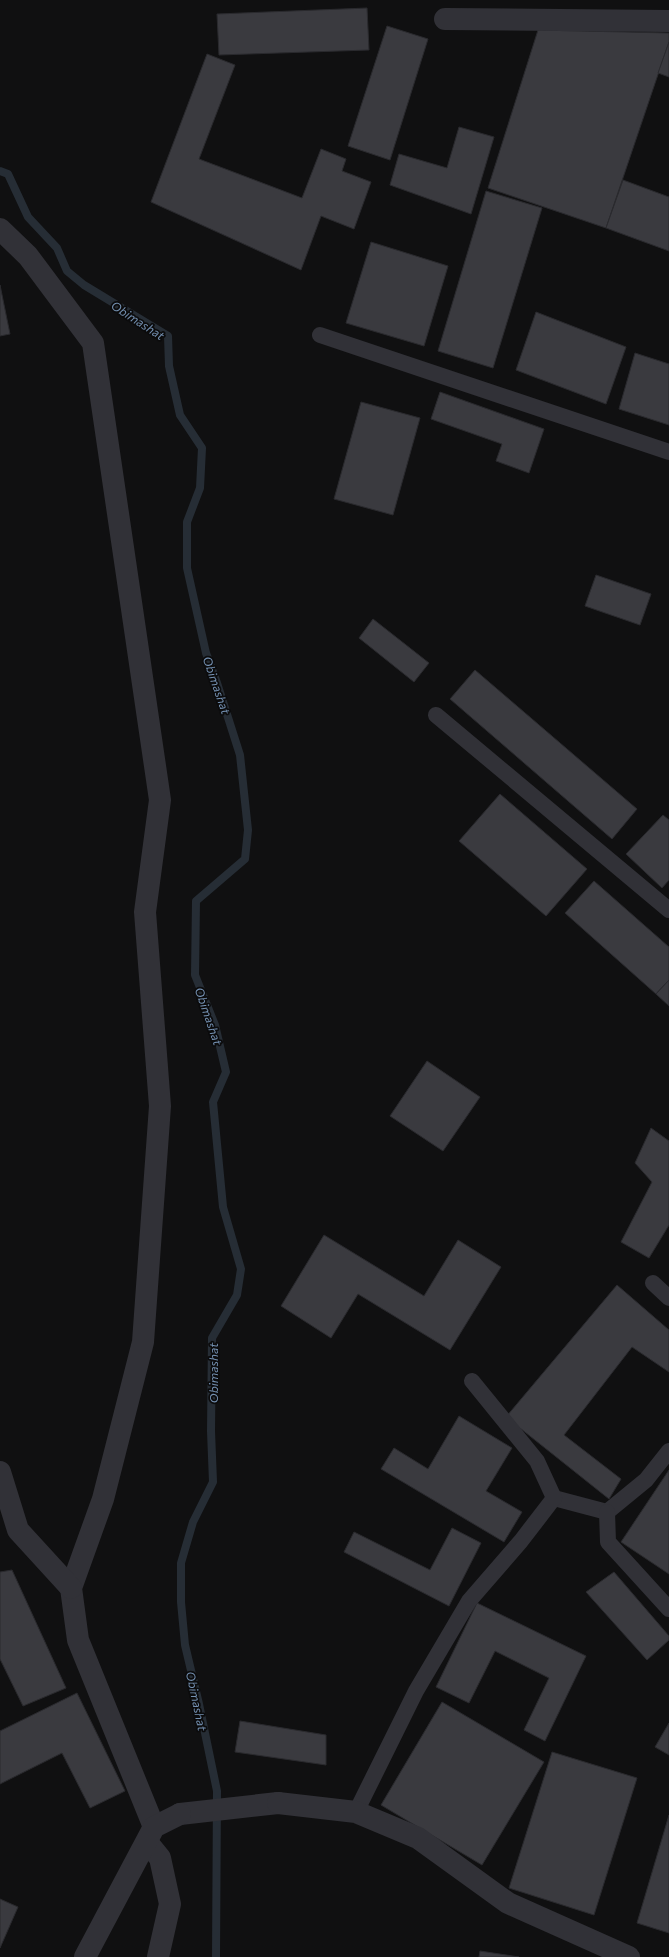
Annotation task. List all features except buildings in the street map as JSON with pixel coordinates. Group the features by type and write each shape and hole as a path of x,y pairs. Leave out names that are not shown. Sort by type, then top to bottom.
{"street":[{"path":"445,19 669,21"},
{"path":"0,229 28,256 93,342 160,800 145,912 160,1106 143,1342 103,1499 71,1588 78,1640 160,1858 170,1904 158,1957"},
{"path":"0,1472 18,1530 71,1588"},
{"path":"85,1957 151,1834 180,1814 278,1804 356,1812 418,1838 508,1903 629,1957"}],"lane":[{"path":"320,335 669,452"},
{"path":"436,715 669,910"},
{"path":"653,1283 669,1298"},
{"path":"472,1381 537,1461 554,1498"},
{"path":"607,1512 646,1480 669,1451"},
{"path":"554,1498 607,1512"},
{"path":"356,1812 416,1691 469,1601 522,1541 554,1498"},
{"path":"607,1512 608,1542 669,1609"}],"waterway":[{"name":"Obimashat","path":"0,171 8,174 28,217 57,248 67,271 84,285 168,336 169,366 180,415 202,448 200,488 187,522 187,568 206,653 240,755 248,830 245,859 196,901 195,975 215,1025 226,1072 213,1102 223,1207 241,1269 237,1295 212,1338 211,1431 213,1482 193,1522 181,1563 181,1602 185,1645 217,1791 216,1957"}]}
